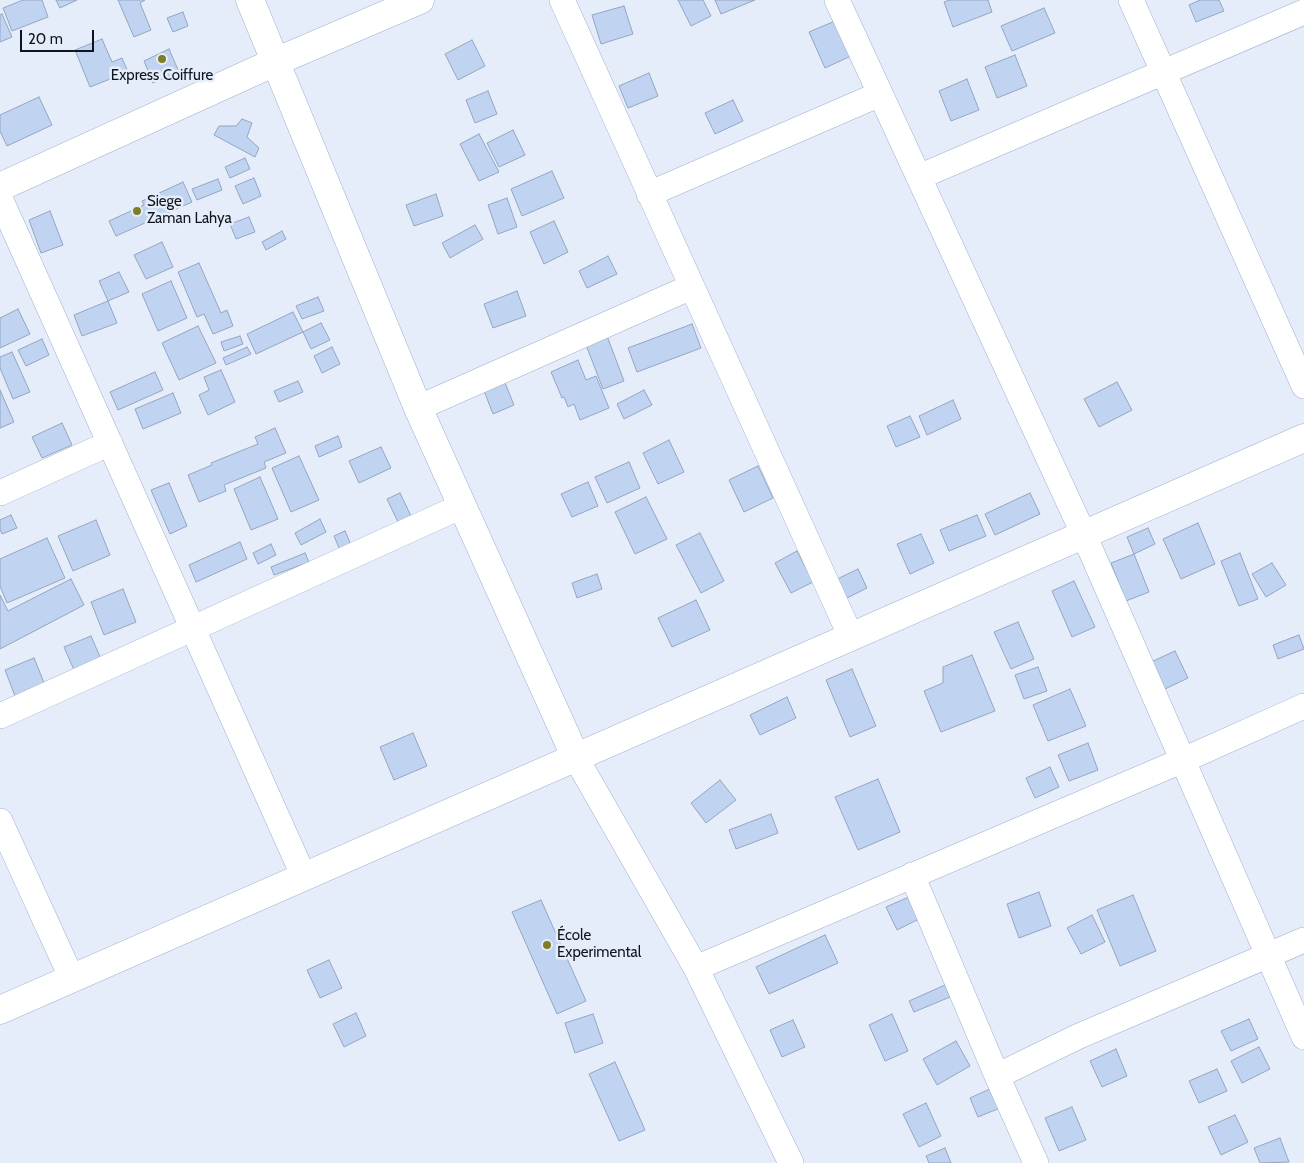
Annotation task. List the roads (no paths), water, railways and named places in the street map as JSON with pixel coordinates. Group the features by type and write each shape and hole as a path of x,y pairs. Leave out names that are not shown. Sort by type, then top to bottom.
{"street":[{"path":"250,0 418,408 576,758 696,968 791,1163"},
{"path":"0,187 275,62 420,0"},
{"path":"562,0 851,637"},
{"path":"837,0 1084,535 1304,1036"},
{"path":"1131,0 1304,386"},
{"path":"919,177 1304,12"},
{"path":"649,194 880,94"},
{"path":"0,198 304,877"},
{"path":"418,408 691,287"},
{"path":"0,1010 1304,438"},
{"path":"0,493 110,443"},
{"path":"0,716 462,506"},
{"path":"696,968 1184,760 1304,706"},
{"path":"0,821 72,979"},
{"path":"912,875 1036,1163"},
{"path":"997,1076 1077,1037 1304,940"}],"place":[{"name":"Express Coiffure","path":"162,59"},
{"name":"Siege Zaman Lahya","path":"137,211"},
{"name":"École Experimental","path":"547,945"}]}
